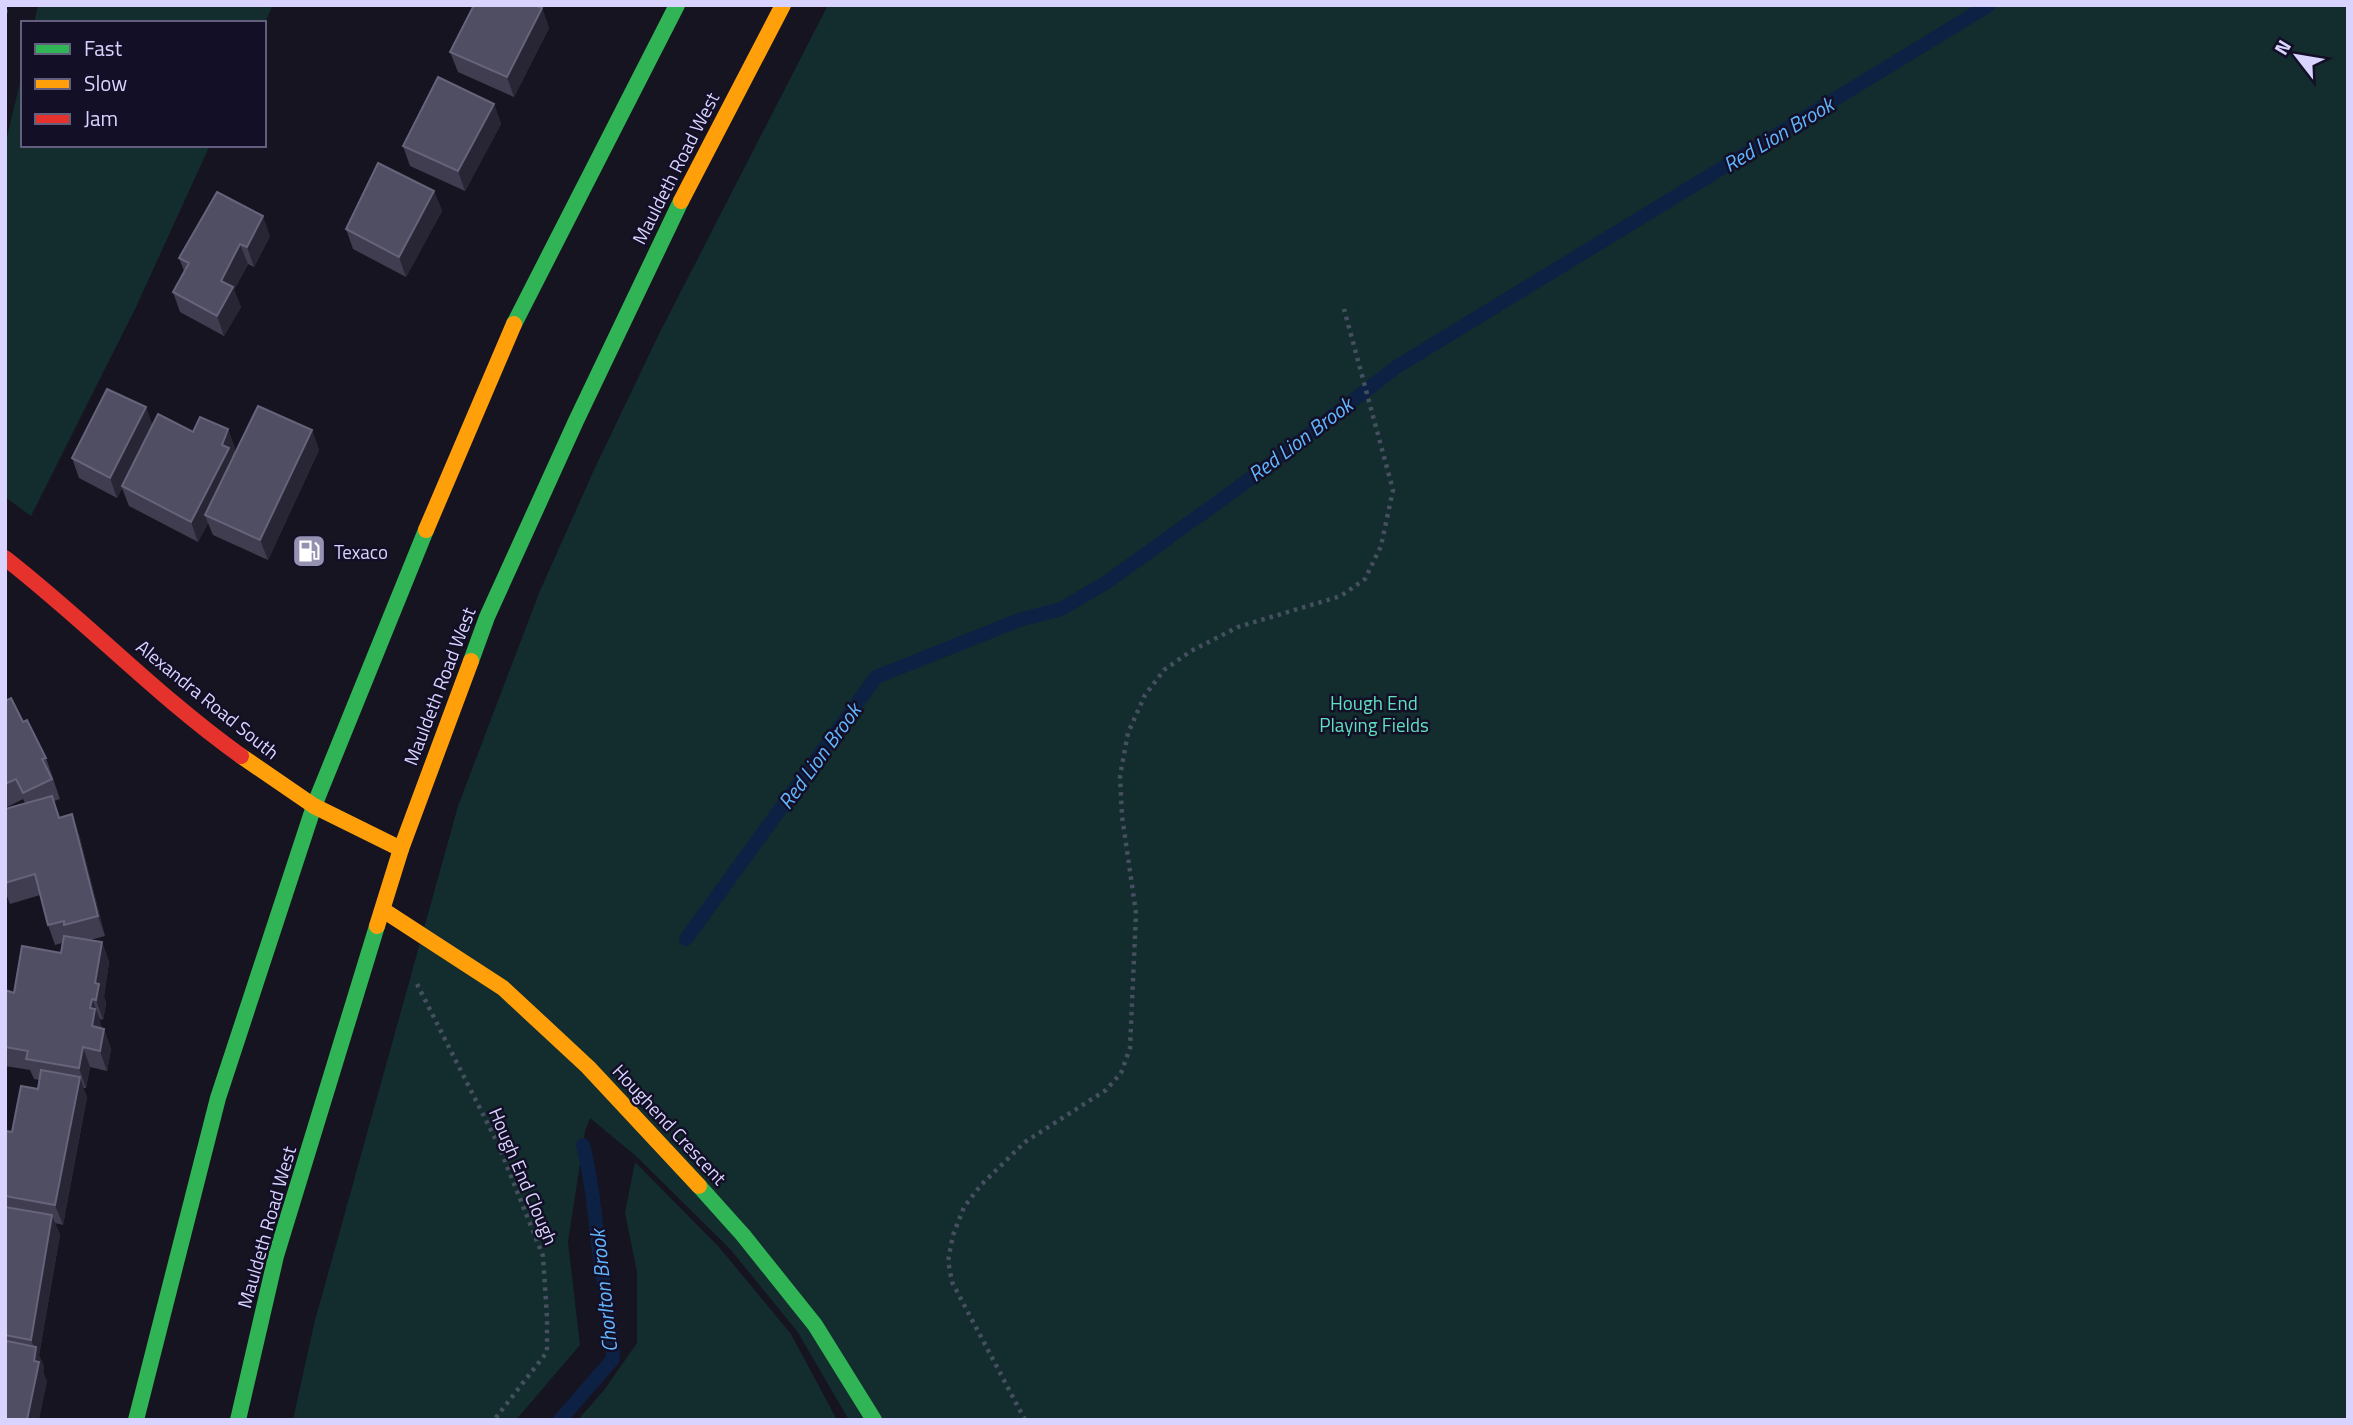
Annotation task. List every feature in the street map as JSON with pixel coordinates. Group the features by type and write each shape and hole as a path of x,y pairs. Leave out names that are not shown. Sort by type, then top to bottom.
{"street":[{"path":"136,1420 218,1098 314,806 392,609 511,330 677,5"},
{"name":"Mauldeth Road West","path":"238,1420 276,1256 401,849 487,617 576,421 692,177 783,5"},
{"name":"Alexandra Road South","path":"5,558 50,593 176,706 238,754 314,806 401,849"},
{"name":"Houghend Crescent","path":"383,910 503,988 588,1067 662,1144 743,1235 815,1325 874,1420"}],"path":[{"path":"5,13 7,5"},
{"path":"1025,1420 952,1282 948,1261 953,1235 964,1207 981,1185 1025,1142 1105,1090 1121,1073 1130,1048 1136,913 1122,816 1120,776 1128,733 1145,695 1164,670 1191,651 1238,627 1341,596 1365,579 1381,546 1394,490 1344,309"},
{"name":"Hough End Clough","path":"433,1019 498,1143 543,1256 547,1352 494,1420"}],"green space":[{"path":"38,5 273,5 266,21 34,21"},
{"name":"Hough End Playing Fields","path":"828,5 2348,5 2348,1420 849,1420 797,1331 730,1249 637,1157 590,1118 585,1131 568,1242 580,1345 516,1420 293,1420 314,1324 458,806 539,593 593,472 658,336"},
{"path":"21,78 21,147 209,147 136,307 31,516 5,497 5,145"},
{"path":"635,1162 719,1247 791,1334 837,1420 578,1420 604,1390 637,1343 637,1272 625,1213"}],"building":[{"path":"474,5 535,5 542,8 507,77 450,52"},
{"path":"438,77 494,104 458,171 403,146"},
{"path":"378,163 434,191 399,257 346,229"},
{"path":"217,192 263,216 247,247 240,244 221,281 233,287 217,316 173,292 189,263 179,258"},
{"path":"107,389 146,407 110,478 72,458"},
{"path":"258,406 312,430 260,540 205,515"},
{"path":"158,414 193,432 200,417 228,429 222,445 229,448 191,522 122,486"},
{"path":"11,698 23,722 27,720 46,758 42,759 52,779 23,793 16,779 5,784 5,701"},
{"path":"52,796 59,818 72,814 98,916 64,925 64,921 48,925 35,874 5,883 5,809"},
{"path":"64,936 102,942 95,983 99,984 96,1000 92,999 90,1008 95,1009 92,1026 104,1029 100,1051 83,1047 79,1068 26,1059 28,1051 5,1047 5,990 14,993 22,946 61,953"},
{"path":"41,1070 80,1077 55,1205 5,1196 5,1131 12,1132 21,1086 38,1089"},
{"path":"5,1207 52,1215 31,1340 5,1335"},
{"path":"7,1341 36,1347 34,1361 39,1362 27,1420 5,1420"}],"waterway":[{"name":"Red Lion Brook","path":"686,939 876,677 1019,620 1061,609 1107,582 1250,479 1398,366 1989,5"},
{"name":"Chorlton Brook","path":"560,1420 613,1359 593,1198 583,1145"}],"traffic: fast":[{"path":"514,324 677,5"},
{"path":"471,661 487,617 576,421 681,201"},
{"path":"136,1420 218,1098 314,806 426,530"},
{"path":"238,1420 276,1256 377,926"},
{"path":"699,1186 743,1235 815,1325 874,1420"}],"traffic: slow":[{"path":"681,201 783,5"},
{"path":"426,530 514,324"},
{"path":"377,926 401,849 471,661"},
{"path":"241,756 314,806 401,849"},
{"path":"383,910 503,988 588,1067 699,1186"}],"traffic: jam":[{"path":"5,558 180,709 241,756"}],"place":[{"name":"Texaco","path":"309,551"}]}
